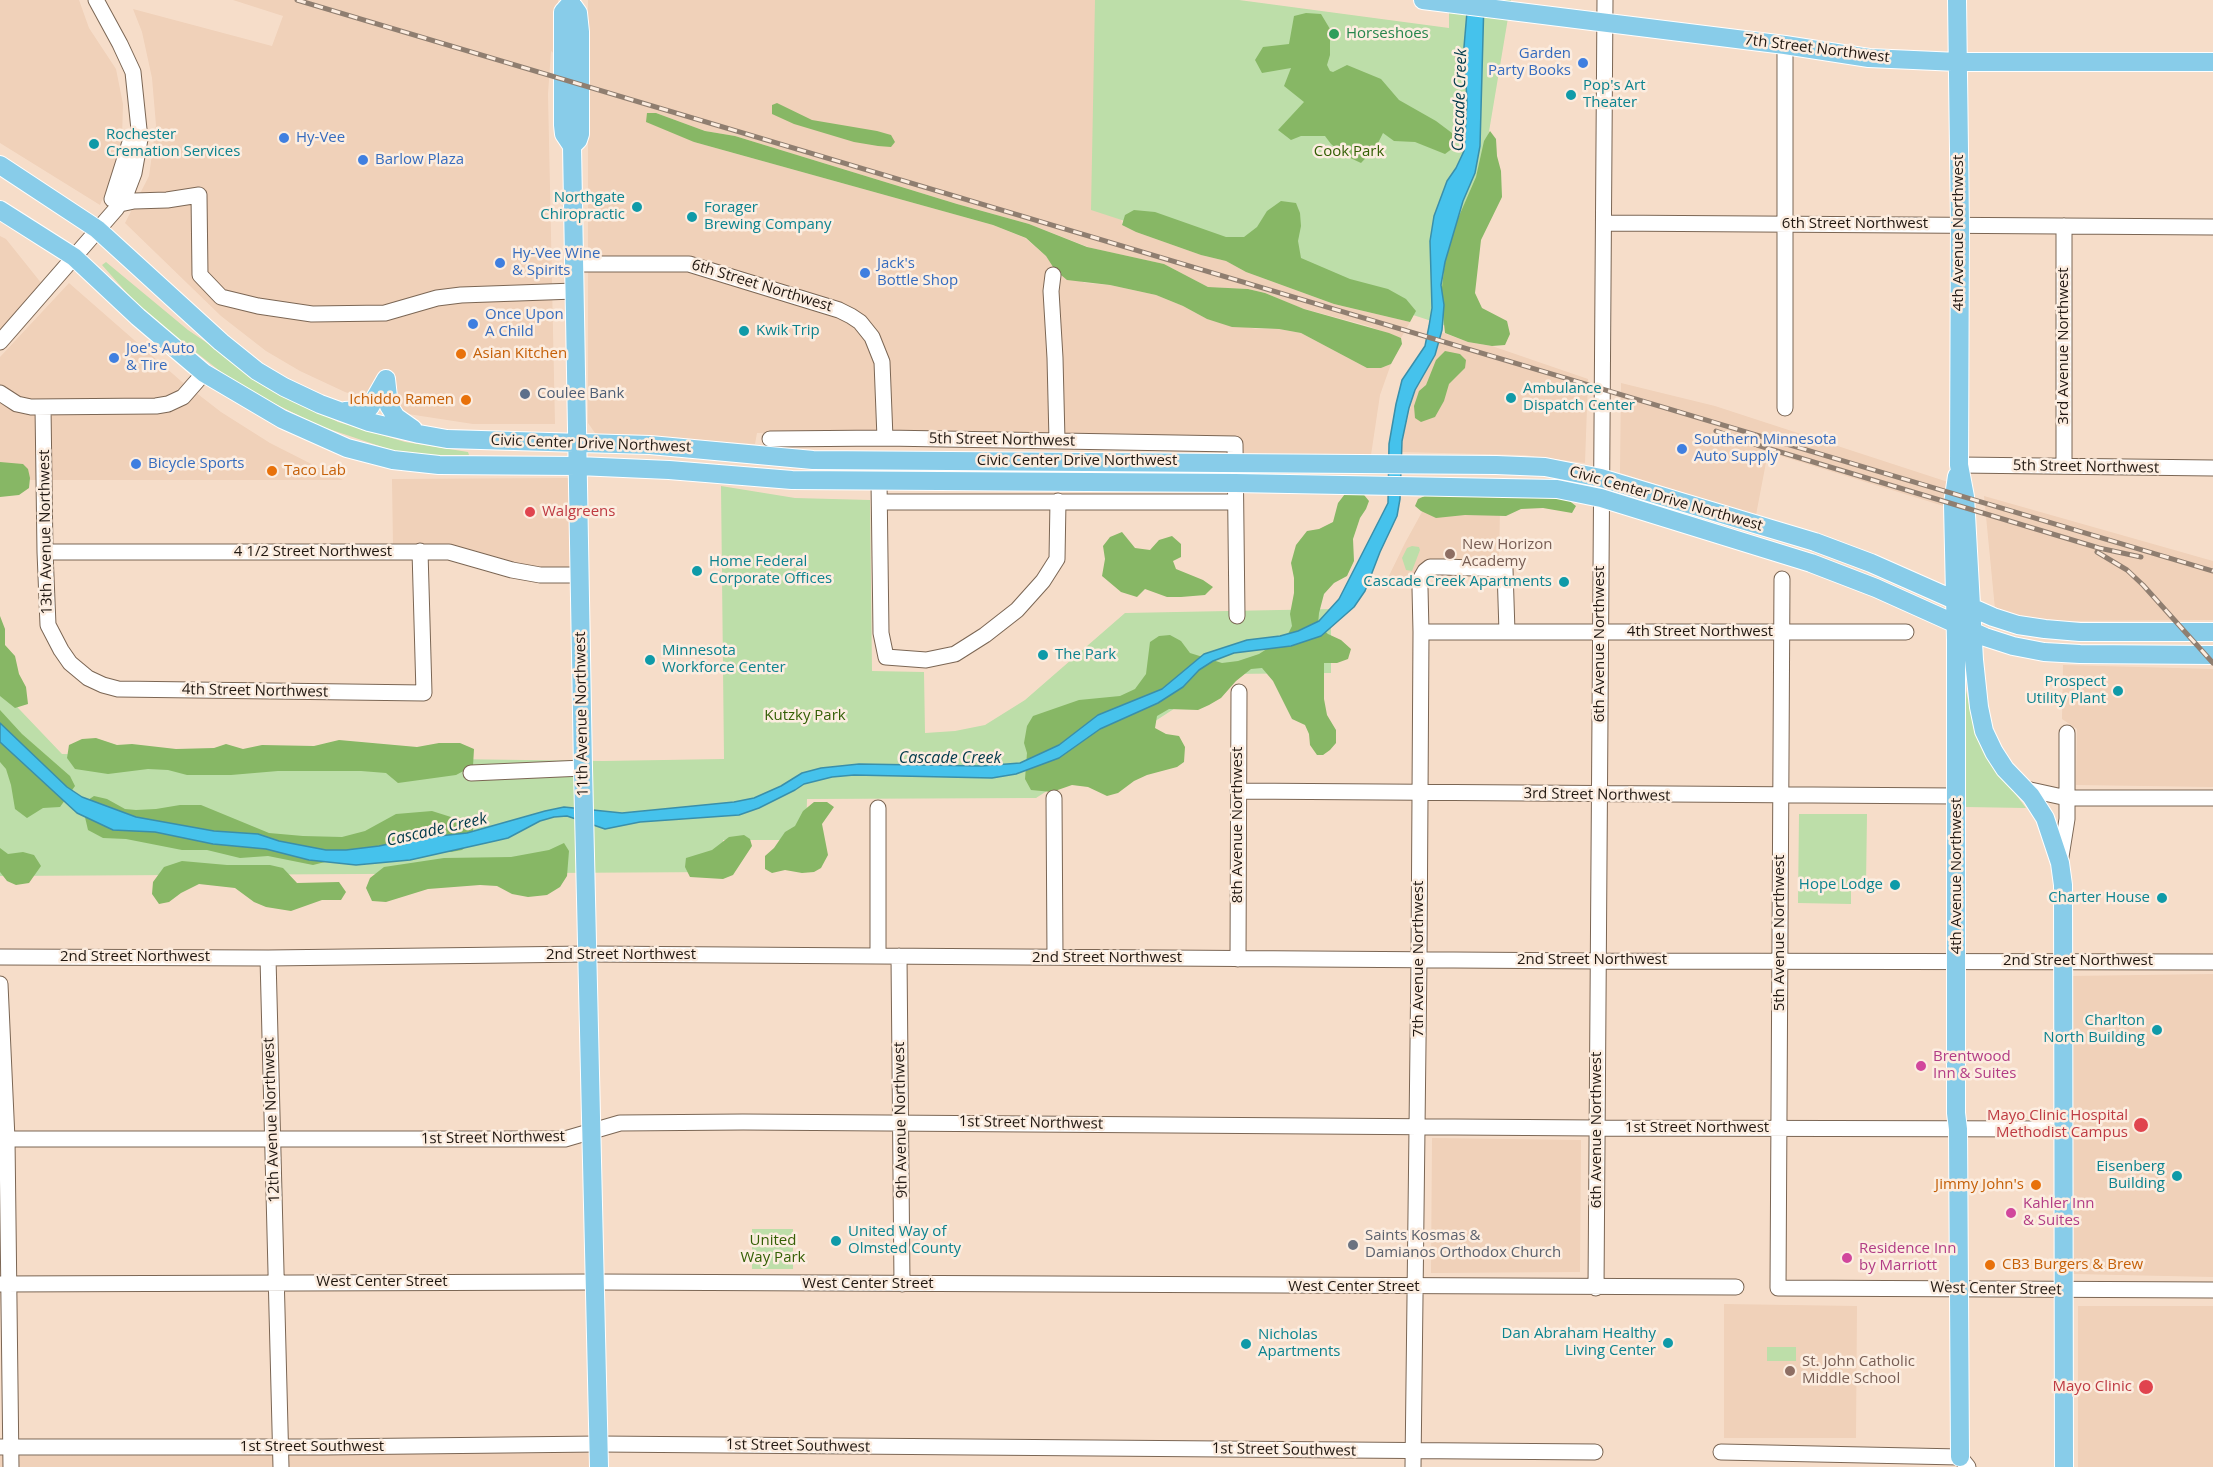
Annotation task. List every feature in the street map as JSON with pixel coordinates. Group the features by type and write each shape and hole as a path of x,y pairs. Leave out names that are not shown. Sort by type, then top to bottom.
{"main road":[{"name":"7th Street Northwest","path":"1423,0 1785,45 1869,58 1958,62 2213,62"},
{"name":"4th Avenue Northwest","path":"1958,0 1959,465 1965,497 1972,608 1964,628 1956,796 1958,1288 1964,1462"},
{"name":"11th Avenue Northwest","path":"571,2 563,12 562,90 564,134 572,146 599,1467"},
{"name":"Civic Center Drive Northwest","path":"0,165 97,229 221,342 257,371 301,396 369,422 419,434 447,439 688,447 784,459 813,460 1533,466 1567,470 1601,478 1815,542 1859,558 1955,601 2018,625 2055,631 2213,632"},
{"name":"Civic Center Drive Northwest","path":"0,210 74,257 138,317 204,373 282,419 347,448 369,455 414,464 578,466 792,480 1546,488 1601,498 1829,569 1964,628 2013,646 2066,654 2213,655"},
{"path":"340,411 361,410 370,406 387,379 389,406 396,417 419,434"},
{"name":"4th Avenue Northwest","path":"1959,465 1953,493 1953,562 1955,601 1964,628"},
{"path":"1921,586 1944,577 1953,562"},
{"path":"1964,628 1976,683 1980,716 1988,742 2006,768 2026,789 2045,818 2060,863 2064,962 2064,1467"},
{"path":"1976,683 1985,657 1994,651 2013,646"}],"street":[{"path":"0,342 120,204 134,173 140,139 133,72 96,0"},
{"name":"6th Avenue Northwest","path":"1596,1288 1605,0"},
{"path":"1785,45 1785,408"},
{"path":"97,229 115,194 137,118"},
{"path":"120,204 199,195 200,275 221,297 258,306 302,313 385,313 437,298 460,295 574,291"},
{"path":"167,200 192,212 198,223"},
{"name":"6th Street Northwest","path":"1605,223 2213,226"},
{"name":"3rd Avenue Northwest","path":"2064,226 2064,466"},
{"name":"6th Street Northwest","path":"574,264 689,264 829,306 851,316 865,327 879,351 883,374 885,438"},
{"path":"1053,275 1051,291 1057,440"},
{"path":"0,393 17,404 43,407 156,406 168,404 183,397 204,373"},
{"name":"13th Avenue Northwest","path":"43,407 48,625 70,663 88,678"},
{"name":"5th Street Northwest","path":"770,439 885,438 1235,444 1235,463"},
{"path":"1235,463 1237,616"},
{"name":"5th Street Northwest","path":"1959,465 2213,468"},
{"path":"879,481 880,633 886,657 926,660 955,654 985,635 1017,610 1043,581 1057,559 1058,501"},
{"path":"880,502 1235,502"},
{"name":"4th Street Northwest","path":"88,678 103,686 118,689 424,693 420,551"},
{"name":"4 1/2 Street Northwest","path":"45,552 449,552 512,570 579,575"},
{"name":"7th Avenue Northwest","path":"1413,1459 1421,578 1425,571 1430,567 1505,569 1507,632"},
{"name":"5th Avenue Northwest","path":"1778,1288 1782,579"},
{"name":"4th Street Northwest","path":"1421,632 1906,632"},
{"name":"8th Avenue Northwest","path":"1238,959 1239,692"},
{"path":"2060,863 2066,828 2067,733"},
{"path":"471,773 583,768"},
{"path":"2026,789 2067,798 2213,798"},
{"name":"3rd Street Northwest","path":"1238,791 1956,796"},
{"path":"1054,798 1054,957"},
{"path":"878,808 878,956"},
{"name":"2nd Street Northwest","path":"0,957 268,958 588,954 1598,961 2213,962"},
{"name":"9th Avenue Northwest","path":"899,956 902,1284"},
{"name":"12th Avenue Northwest","path":"268,958 281,1467"},
{"path":"0,984 5,1447 11,1467"},
{"name":"1st Street Northwest","path":"3,1139 565,1139 620,1123 901,1122 1417,1127 2064,1129"},
{"name":"West Center Street","path":"4,1284 596,1282 1736,1287"},
{"name":"West Center Street","path":"1778,1288 2213,1290"},
{"name":"1st Street Southwest","path":"5,1447 599,1444 1413,1459 1595,1452"},
{"path":"1721,1452 1964,1462"}],"shaded area":[{"path":"0,0 79,0 89,28 116,69 123,104 122,139 114,173 100,205 0,143"},
{"name":"Barlow Plaza","path":"233,0 558,0 558,57 551,51 548,94 555,424 473,424 408,414 345,392 300,371 266,351 221,316 125,223 149,176 156,125 152,78 142,32 133,9 272,46 283,16"},
{"path":"588,0 1095,0 1122,225 1201,255 1226,261 1246,272 1334,304 1410,322 1401,338 1365,325 1301,308 1265,293 1248,289 1208,287 1164,264 1091,248 1029,224 735,136 705,131 656,113 694,142 993,225 1025,238 1046,256 1055,270 1085,283 1110,285 1156,295 1207,319 1256,329 1279,329 1301,333 1367,368 1381,368 1391,364 1380,395 1371,455 1239,454 1239,441 757,433 755,444 606,436 595,433 588,423"},
{"path":"0,236 6,239 42,284 0,331"},
{"path":"69,283 181,381 221,412 270,443 343,480 0,480 0,357"},
{"path":"1441,332 1468,342 1492,346 1588,379 1585,463 1524,455 1401,452 1415,390 1435,355"},
{"path":"1621,383 1715,406 1948,482 1947,507 1768,452 1756,515 1620,473"},
{"path":"568,478 572,572 545,572 393,547 392,479"},
{"path":"1984,496 2213,561 2213,620 2052,621 2020,618 1995,609"},
{"name":"New Horizon Academy","path":"1429,505 1500,506 1499,566 1427,565 1425,588 1383,588 1422,512"},
{"path":"2063,665 2213,669 2213,787 2076,785 2077,729 2062,719"},
{"name":"Mayo Clinic Hospital Methodist Campus","path":"2213,974 2213,1277 2072,1274 2067,976"},
{"path":"1432,1138 1581,1140 1580,1272 1431,1273"},
{"name":"St. John Catholic Middle School","path":"1724,1304 1857,1306 1856,1438 1724,1438"},
{"name":"Mayo Clinic","path":"2078,1306 2213,1306 2213,1467 2078,1467"},
{"path":"594,1453 595,1467 0,1467 0,1456"}],"green space":[{"name":"Cook Park","path":"1095,0 1239,0 1449,28 1449,0 1511,0 1456,329 1091,210"},
{"path":"1306,13 1321,14 1330,29 1330,55 1327,65 1330,71 1333,72 1347,65 1381,79 1399,100 1452,133 1453,148 1445,154 1415,142 1394,141 1383,133 1376,147 1361,163 1344,155 1325,136 1301,136 1291,140 1278,130 1304,102 1284,86 1291,68 1262,73 1255,60 1263,47 1289,44 1294,16"},
{"path":"777,103 812,120 891,135 895,142 891,147 854,142 794,124 772,114 772,105"},
{"path":"647,113 656,113 705,131 735,136 1029,224 1087,247 1164,264 1208,287 1248,289 1265,293 1304,309 1389,333 1401,338 1402,344 1391,364 1381,368 1367,368 1301,333 1279,329 1232,327 1207,319 1156,295 1110,285 1067,280 1026,238 993,225 694,142 646,122"},
{"path":"1490,131 1496,139 1502,197 1481,240 1475,293 1482,308 1507,321 1510,334 1505,345 1492,346 1468,342 1445,333 1441,296 1446,252 1476,177 1484,141"},
{"path":"1281,201 1296,203 1300,213 1301,226 1298,241 1301,258 1350,279 1388,289 1406,299 1416,311 1410,322 1334,304 1246,272 1226,261 1201,255 1122,225 1125,215 1134,210 1155,212 1226,237 1244,237 1257,227 1267,211"},
{"path":"106,262 188,330 275,389 338,422 405,442 468,452 469,455 406,455 320,426 239,386 142,310 102,265"},
{"path":"1445,351 1460,354 1466,360 1465,368 1449,384 1444,401 1435,417 1421,422 1415,418 1414,406 1419,391 1426,385 1436,360"},
{"path":"0,462 23,464 28,469 29,488 19,495 0,497"},
{"name":"Kutzky Park","path":"721,486 795,498 870,500 872,671 924,672 925,733 955,731 985,725 1025,700 1125,613 1331,609 1331,673 1228,674 1036,798 807,799 806,840 723,840 722,872 0,876 0,689 62,754 603,761 724,759"},
{"path":"1348,490 1360,490 1369,501 1353,539 1354,561 1347,576 1334,583 1324,594 1319,613 1318,625 1351,649 1348,659 1337,663 1324,663 1324,699 1327,715 1336,730 1336,743 1330,750 1323,755 1317,755 1310,745 1305,725 1292,719 1273,681 1262,668 1251,669 1221,698 1209,705 1198,710 1169,709 1157,716 1155,728 1166,734 1179,736 1185,747 1184,762 1177,767 1147,775 1118,793 1107,796 1088,787 1072,785 1052,792 1031,790 1025,779 1027,753 1024,743 1027,726 1033,716 1079,700 1120,696 1135,689 1146,674 1150,642 1159,636 1170,635 1181,641 1190,653 1222,663 1238,661 1259,654 1287,636 1292,626 1290,614 1294,578 1291,563 1296,545 1307,531 1319,529 1333,522 1338,503"},
{"path":"1427,495 1546,497 1567,499 1576,506 1572,513 1543,508 1521,509 1506,516 1465,515 1436,518 1415,506 1418,499"},
{"path":"1122,532 1135,548 1150,550 1159,540 1172,536 1181,544 1181,557 1173,561 1176,569 1203,580 1213,587 1205,595 1181,597 1167,597 1145,589 1137,597 1121,592 1102,576 1105,559 1103,546 1110,537"},
{"path":"1419,547 1420,550 1412,571 1406,570 1402,558 1407,548"},
{"path":"0,616 5,629 5,645 15,656 19,674 26,687 28,704 15,708 0,696"},
{"path":"1964,690 1966,690 1974,729 1986,755 2026,808 1966,807"},
{"path":"0,710 22,734 70,776 75,786 60,807 43,808 27,818 15,809 6,769 0,762"},
{"path":"96,738 117,745 132,744 176,749 214,748 226,744 243,749 262,745 314,746 339,740 417,747 439,743 460,743 474,749 473,766 456,775 398,783 386,773 361,771 278,771 231,775 187,775 168,770 148,769 108,774 75,769 67,758 69,745 82,739"},
{"path":"94,796 107,799 125,809 136,810 201,805 269,833 303,836 342,837 365,831 396,814 432,811 473,824 473,841 462,850 451,852 361,853 313,865 268,856 240,858 207,850 182,850 126,839 103,838 88,830 84,813 85,802"},
{"path":"814,802 827,802 834,807 822,824 828,855 821,868 814,872 802,873 785,870 772,873 765,869 765,856 785,832 795,826 803,811"},
{"path":"1799,814 1867,814 1866,885 1851,885 1851,904 1798,903"},
{"path":"744,835 750,839 752,846 733,875 723,879 690,877 685,867 686,858 712,850 729,837"},
{"path":"564,843 569,851 567,876 560,887 547,895 528,897 512,894 497,886 480,885 428,889 386,902 372,901 366,888 370,878 384,867 444,858 511,857 549,850"},
{"path":"0,848 8,854 23,852 34,855 41,866 29,883 16,885 7,881 0,872"},
{"path":"182,861 227,865 270,865 283,868 297,883 339,882 346,892 341,900 322,900 291,911 266,907 254,902 235,888 199,884 169,902 159,904 152,894 153,882 164,867"},
{"name":"United Way Park","path":"752,1229 793,1229 793,1269 752,1269"},
{"path":"1767,1347 1796,1347 1796,1361 1767,1361"}],"water":[{"path":"1468,0 1484,0 1480,146 1475,173 1463,201 1445,262 1441,285 1444,305 1442,330 1435,355 1415,390 1409,408 1402,441 1400,499 1397,516 1365,591 1354,607 1321,636 1291,646 1234,653 1213,661 1199,670 1183,687 1158,703 1100,729 1059,758 1016,774 992,778 854,775 832,777 804,784 759,808 739,815 640,822 605,829 567,816 554,817 540,821 508,838 410,860 356,865 309,860 266,849 213,844 155,832 113,830 77,813 0,742 0,723 67,787 82,797 136,817 214,831 258,834 279,841 326,850 346,850 467,833 564,807 622,813 734,802 754,798 781,786 802,773 821,768 859,764 981,766 1020,763 1059,745 1098,715 1162,689 1204,654 1247,640 1298,631 1319,621 1339,599 1388,503 1389,444 1396,404 1402,380 1425,346 1432,308 1430,241 1434,216 1447,181 1464,151 1467,102 1464,47"}],"railway":[{"path":"297,0 2213,571"},
{"path":"1716,431 2099,548 2141,557"},
{"path":"2097,552 2127,570 2143,585 2213,663"}],"place":[{"name":"Horseshoes","path":"1334,34"},
{"name":"Garden Party Books","path":"1583,63"},
{"name":"Pop's Art Theater","path":"1571,95"},
{"name":"Hy-Vee","path":"284,138"},
{"name":"Rochester Cremation Services","path":"94,144"},
{"name":"Barlow Plaza","path":"363,160"},
{"name":"Northgate Chiropractic","path":"637,207"},
{"name":"Forager Brewing Company","path":"692,217"},
{"name":"Hy-Vee Wine & Spirits","path":"500,263"},
{"name":"Jack's Bottle Shop","path":"865,273"},
{"name":"Once Upon A Child","path":"473,324"},
{"name":"Kwik Trip","path":"744,331"},
{"name":"Asian Kitchen","path":"461,354"},
{"name":"Joe's Auto & Tire","path":"114,358"},
{"name":"Coulee Bank","path":"525,394"},
{"name":"Ambulance Dispatch Center","path":"1511,398"},
{"name":"Ichiddo Ramen","path":"466,400"},
{"name":"Southern Minnesota Auto Supply","path":"1682,449"},
{"name":"Bicycle Sports","path":"136,464"},
{"name":"Taco Lab","path":"272,471"},
{"name":"Walgreens","path":"530,512"},
{"name":"New Horizon Academy","path":"1450,554"},
{"name":"Home Federal Corporate Offices","path":"697,571"},
{"name":"Cascade Creek Apartments","path":"1564,582"},
{"name":"The Park","path":"1043,655"},
{"name":"Minnesota Workforce Center","path":"650,660"},
{"name":"Prospect Utility Plant","path":"2118,691"},
{"name":"Hope Lodge","path":"1895,885"},
{"name":"Charter House","path":"2162,898"},
{"name":"Charlton North Building","path":"2157,1030"},
{"name":"Brentwood Inn & Suites","path":"1921,1066"},
{"name":"Mayo Clinic Hospital Methodist Campus","path":"2141,1125"},
{"name":"Eisenberg Building","path":"2177,1176"},
{"name":"Jimmy John's","path":"2036,1185"},
{"name":"Kahler Inn & Suites","path":"2011,1213"},
{"name":"United Way of Olmsted County","path":"836,1241"},
{"name":"Saints Kosmas & Damianos Orthodox Church","path":"1353,1245"},
{"name":"Residence Inn by Marriott","path":"1847,1258"},
{"name":"CB3 Burgers & Brew","path":"1990,1265"},
{"name":"Dan Abraham Healthy Living Center","path":"1668,1343"},
{"name":"Nicholas Apartments","path":"1246,1344"},
{"name":"St. John Catholic Middle School","path":"1790,1371"},
{"name":"Mayo Clinic","path":"2146,1387"}],"water label":[{"name":"Cascade Creek","path":"1460,100"},
{"name":"Cascade Creek","path":"950,758"},
{"name":"Cascade Creek","path":"437,830"}]}
